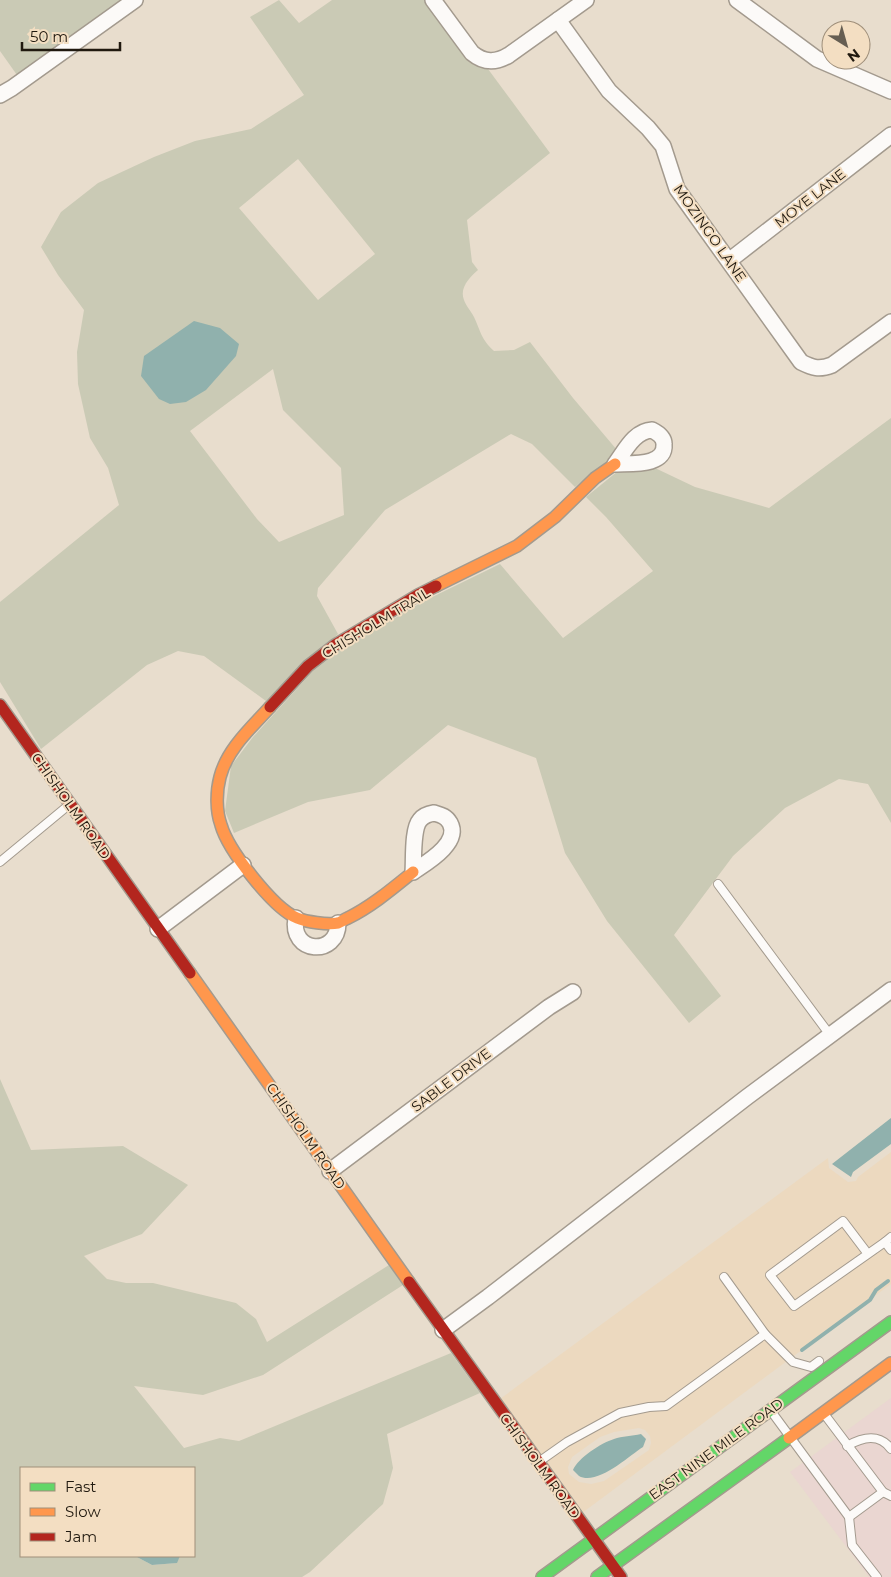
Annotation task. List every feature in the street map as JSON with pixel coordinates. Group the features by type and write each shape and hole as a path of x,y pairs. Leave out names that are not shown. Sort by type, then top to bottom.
{"street":[{"path":"0,96 135,0"},
{"path":"433,0 472,53 479,59 489,61 500,60 509,55 586,0"},
{"path":"737,0 817,59 891,90"},
{"name":"MOZINGO LANE","path":"558,20 609,91 664,146 669,168 677,188 802,362 814,369 832,366 891,322"},
{"name":"MOYE LANE","path":"730,260 891,135"},
{"name":"CHISHOLM TRAIL","path":"412,872 366,909 338,923 311,922 296,918 268,895 229,845 217,810 219,778 224,762 247,732 308,666 335,645 418,595 518,546 554,517 595,478 615,464"},
{"name":"CHISHOLM ROAD","path":"0,706 443,1330 621,1577"},
{"path":"158,929 243,865"},
{"path":"296,918 294,925 296,934 308,946 316,947 325,946 332,941 337,933 338,923"},
{"path":"443,1330 891,990"},
{"name":"SABLE DRIVE","path":"330,1171 549,1007 574,992"},
{"name":"EAST NINE MILE ROAD","path":"547,1575 891,1322"},
{"path":"597,1577 891,1363"}],"lane":[{"path":"0,862 70,804"},
{"path":"718,884 830,1035"},
{"path":"868,1254 843,1221 770,1275 794,1306 888,1240 891,1250"},
{"path":"724,1277 765,1334 793,1362 811,1367 824,1358"},
{"path":"538,1462 567,1442 620,1413 649,1407 666,1406 765,1334"},
{"path":"836,1352 848,1353"},
{"path":"770,1410 849,1517 852,1545 877,1577"},
{"path":"823,1412 883,1492 891,1496"},
{"path":"847,1446 857,1440 870,1438 882,1439 891,1449"},
{"path":"849,1517 883,1492"}],"shaded area":[{"path":"891,1152 891,1284 582,1513 500,1399 828,1158 829,1168 848,1182 856,1181 858,1177","holes":["639,1428 645,1430 650,1436 649,1450 604,1481 591,1484 579,1482 569,1474 568,1467 572,1457 600,1437 614,1432"]},
{"path":"891,1398 891,1577 869,1577 790,1472"}],"green space":[{"path":"0,0 122,0 17,75 0,51"},
{"path":"279,0 299,23 332,0 425,0 459,48 475,63 484,69 488,69 550,153 467,220 472,262 478,270 464,287 464,300 484,339 494,351 514,350 530,342 573,398 617,450 610,459 575,487 532,444 511,434 385,510 318,588 317,596 338,634 266,701 204,656 178,651 147,665 41,749 0,682 0,602 119,505 108,468 90,438 78,384 77,352 84,310 58,275 41,247 61,212 98,183 154,157 195,141 251,129 304,95 250,17","holes":["298,159 375,254 318,300 239,208","273,369 283,410 341,468 344,515 279,542 257,519 190,431"]},
{"path":"891,418 891,823 868,784 839,779 785,808 733,856 674,935 721,996 689,1023 607,921 565,853 536,758 448,725 370,790 308,802 234,833 225,811 231,766 253,737 313,671 339,651 422,602 500,564 563,638 653,571 586,497 618,471 655,468 695,487 769,508"},
{"path":"0,1079 31,1150 123,1146 188,1185 142,1234 84,1256 107,1279 126,1283 153,1283 236,1303 256,1319 267,1342 389,1265 403,1285 263,1375 203,1395 134,1386 184,1448 220,1438 239,1441 451,1353 480,1393 387,1434 393,1468 383,1504 310,1572 302,1577 0,1577"}],"water":[{"path":"194,321 220,328 239,344 236,356 206,390 186,402 170,404 159,399 141,376 144,356"},
{"path":"891,1118 891,1144 853,1172 851,1177 832,1164"},
{"path":"641,1434 646,1439 643,1447 603,1474 586,1478 579,1476 573,1470 585,1456 603,1444 617,1438"},
{"path":"137,1557 180,1557 177,1563 152,1565"}],"waterway":[{"path":"802,1350 870,1300 876,1290 888,1281"}],"traffic: fast":[{"path":"542,1577 891,1322"},
{"path":"597,1577 789,1438"}],"traffic: slow":[{"path":"436,586 517,546 555,517 595,478 615,464"},
{"path":"270,707 241,739 228,757 220,777 217,795 218,814 225,836 232,849 264,891 276,903 297,918 317,923 338,923 374,903 413,872"},
{"path":"190,973 409,1282"},
{"path":"789,1438 891,1363"}],"traffic: jam":[{"path":"270,707 308,666 335,645 436,586"},
{"path":"0,705 190,973"},
{"path":"409,1282 621,1577"}]}
